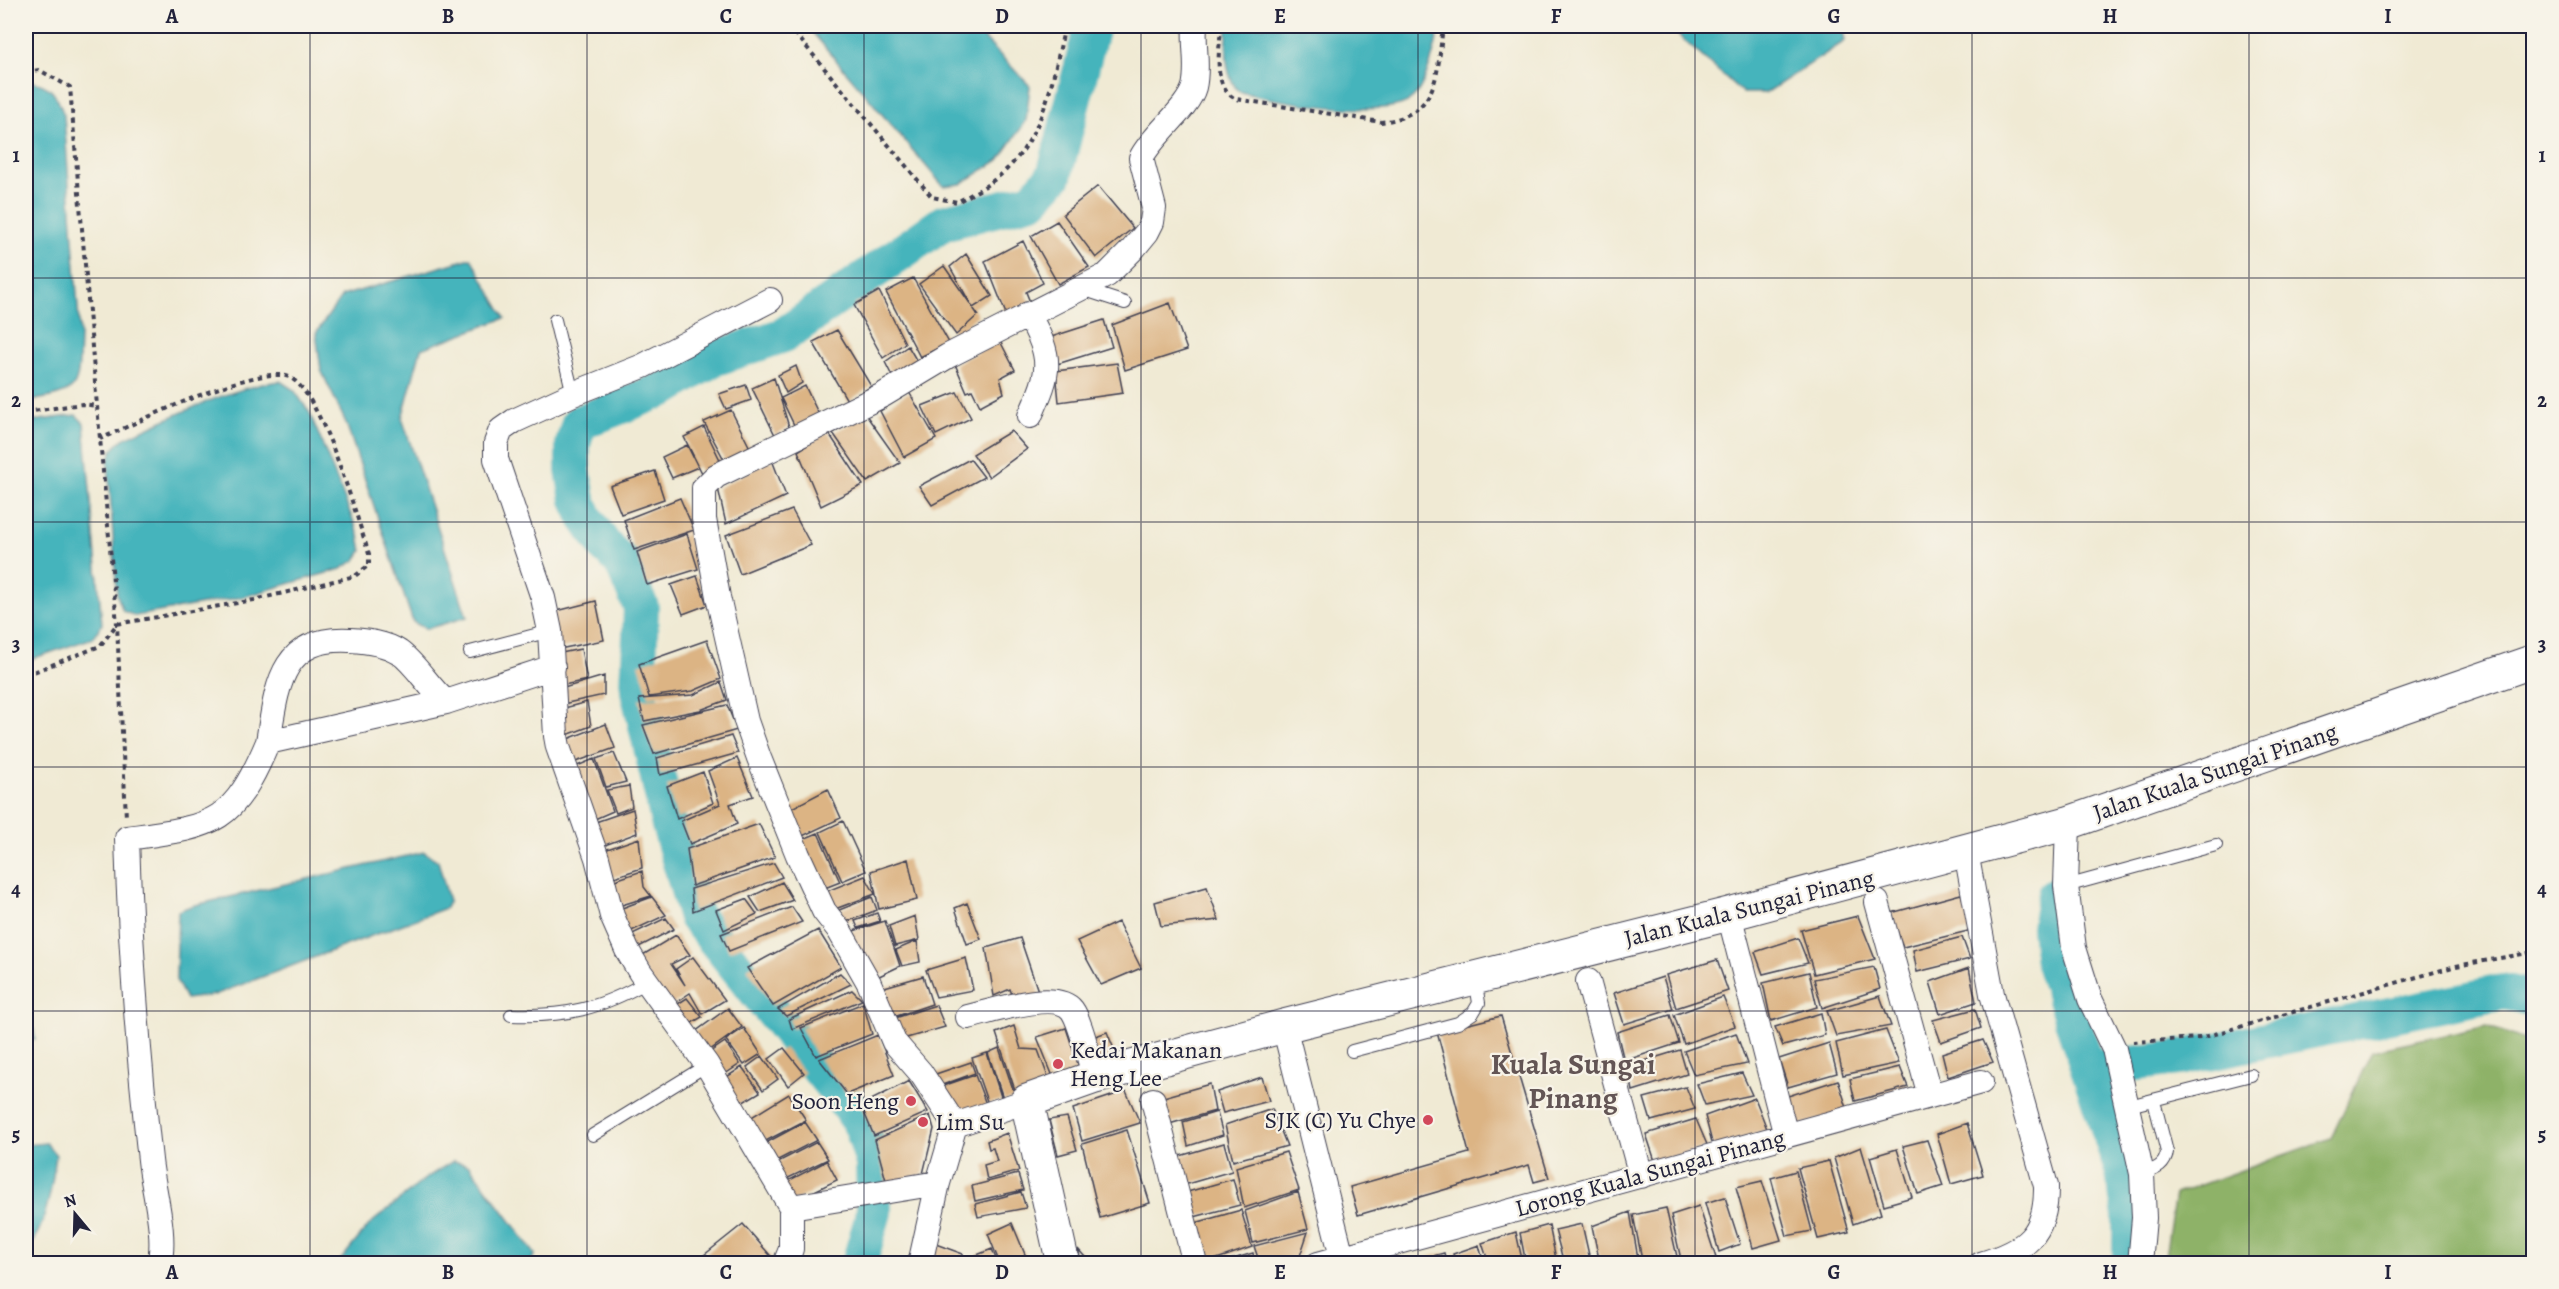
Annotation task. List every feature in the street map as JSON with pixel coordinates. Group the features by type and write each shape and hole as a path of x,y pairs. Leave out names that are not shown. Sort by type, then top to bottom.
{"street":[{"path":"920,1263 930,1184 955,1125 921,1072 894,1042 869,983 839,930 820,905 759,758 746,721 726,637 704,519 704,488 716,476 883,394 948,356 1107,275 1134,249 1150,227 1154,208 1141,158 1147,145 1184,105 1194,88 1195,26"},
{"path":"771,300 643,366 573,393 506,426 501,430 496,443 496,459 543,598 550,631 558,747 597,858 612,916 631,957 707,1065 791,1207 791,1249 785,1263"},
{"path":"1028,314 1038,332 1047,364 1047,373 1030,416"},
{"path":"159,1263 161,1240 147,1125 129,922 127,838 184,830 222,814 243,794 268,742 276,692 283,673 298,652 323,640 371,641 394,649 405,657 446,702"},
{"name":"Jalan Kuala Sungai Pinang","path":"955,1125 1095,1077 1284,1026 1729,914 2068,823 2534,661"},
{"path":"268,742 446,702 553,666"},
{"path":"2068,823 2066,886 2074,948 2081,977 2115,1052 2142,1174 2144,1218 2140,1263"},
{"path":"1966,852 1992,994 2046,1186 2042,1223 2036,1232 2012,1253 1981,1263"},
{"path":"1877,902 1930,1096"},
{"path":"1729,914 1786,1136"},
{"path":"1588,981 1641,1176"},
{"path":"968,1017 1047,1000 1067,1005 1074,1014 1095,1077"},
{"path":"1284,1026 1342,1257"},
{"name":"Lorong Kuala Sungai Pinang","path":"1318,1263 1981,1082"},
{"path":"1153,1100 1195,1263"},
{"path":"1027,1101 1064,1263"},
{"path":"791,1207 930,1184"}],"lane":[{"path":"1081,288 1125,303"},
{"path":"555,320 573,393"},
{"path":"470,652 550,631"},
{"path":"2066,886 2216,845"},
{"path":"1352,1051 1458,1023 1468,1018 1479,1004 1475,977"},
{"path":"510,1015 565,1014 623,995 647,982"},
{"path":"593,1135 707,1065"},
{"path":"2129,1107 2251,1075"},
{"path":"2142,1174 2158,1168 2166,1159 2167,1152 2154,1101"}],"path":[{"path":"789,26 932,197 957,202 1007,170 1028,144 1044,112 1065,26"},
{"path":"1221,26 1220,82 1226,95 1236,99 1381,122 1400,120 1425,100 1436,85 1443,26"},
{"path":"26,72 39,70 70,87 117,624 127,838"},
{"path":"26,675 100,646 117,624 254,600 355,576 369,565 369,554 339,462 308,394 289,377 262,375 235,381 100,439"},
{"path":"26,412 82,404 97,406"},
{"path":"2115,1052 2201,1038 2456,966 2534,952"}],"green space":[{"path":"2487,1026 2533,1043 2533,1263 2164,1263 2175,1194 2331,1138 2372,1051"}],"water":[{"path":"807,26 972,26 1030,86 1026,121 999,160 961,184 943,186"},
{"path":"1227,26 1439,26 1426,74 1413,98 1400,105 1356,109 1301,104 1238,91 1228,68"},
{"path":"1668,26 1842,26 1845,41 1766,93 1743,93"},
{"path":"26,80 41,84 51,90 64,115 80,336 77,379 73,386 57,395 26,402"},
{"path":"471,258 505,318 421,349 402,418 467,617 426,629 413,622 346,423 321,370 316,333 342,296"},
{"path":"280,381 294,390 310,413 359,535 362,551 356,560 341,569 243,597 135,616 123,611 117,595 108,462 112,450 123,439 200,404 261,384"},
{"path":"76,415 84,423 102,624 93,638 26,661 26,422"},
{"path":"424,852 438,861 449,901 446,908 214,995 186,999 176,980 178,911 191,906"},
{"path":"26,983 35,1039 26,1042"},
{"path":"46,1143 56,1155 50,1192 38,1232 26,1249 26,1145"},
{"path":"453,1161 469,1165 535,1254 530,1263 335,1263 340,1261 370,1224 426,1178"}],"building":[{"path":"1098,186 1133,228 1096,258 1063,214"},
{"path":"1057,221 1089,267 1058,284 1031,236"},
{"path":"1023,241 1043,283 1026,292 1030,302 1006,314 985,261"},
{"path":"966,254 992,296 973,308 950,267"},
{"path":"944,266 978,315 956,335 919,284"},
{"path":"913,278 949,343 920,357 886,292"},
{"path":"879,291 905,343 883,358 854,305"},
{"path":"1170,303 1187,350 1125,370 1112,325"},
{"path":"1104,320 1112,347 1054,365 1045,339"},
{"path":"837,330 871,386 848,402 813,342"},
{"path":"1000,341 1015,370 1000,378 1004,393 980,406 972,390 967,392 955,364"},
{"path":"908,346 921,368 896,384 885,362"},
{"path":"1117,363 1123,393 1059,402 1056,371"},
{"path":"796,366 802,383 786,393 778,375"},
{"path":"774,378 789,427 775,435 752,388"},
{"path":"746,385 751,400 726,409 719,394"},
{"path":"805,386 820,417 796,429 781,398"},
{"path":"909,392 936,439 904,457 880,411"},
{"path":"957,392 971,418 936,435 922,406"},
{"path":"731,410 751,450 727,465 704,422"},
{"path":"866,415 900,463 867,482 833,433"},
{"path":"704,427 724,468 705,479 684,437"},
{"path":"1011,431 1027,449 989,477 973,454"},
{"path":"828,432 863,485 821,506 798,451"},
{"path":"687,445 698,467 672,478 662,457"},
{"path":"970,459 984,477 932,505 919,486"},
{"path":"772,460 786,496 726,524 718,488"},
{"path":"655,471 664,499 621,514 610,486"},
{"path":"680,498 694,530 634,550 624,520"},
{"path":"792,510 811,545 740,574 726,535"},
{"path":"687,534 698,569 647,585 637,552"},
{"path":"697,576 707,605 683,614 671,585"},
{"path":"596,601 604,640 554,650 549,613"},
{"path":"707,640 721,679 693,691 649,697 639,664"},
{"path":"581,649 587,680 559,686 556,654"},
{"path":"604,676 604,695 558,705 557,690"},
{"path":"721,682 727,700 700,710 644,721 639,699 693,695"},
{"path":"587,702 591,726 559,738 557,710"},
{"path":"727,705 737,730 654,754 643,725"},
{"path":"606,724 615,748 567,765 560,742"},
{"path":"731,736 738,753 660,775 657,758"},
{"path":"614,753 626,782 606,787 596,759"},
{"path":"737,758 753,796 730,804 737,824 690,844 681,821 720,804 708,771"},
{"path":"594,759 613,811 588,822 570,769"},
{"path":"703,772 713,803 677,819 667,786"},
{"path":"629,786 632,807 616,813 607,790"},
{"path":"828,789 841,818 794,840 784,812"},
{"path":"633,809 637,833 597,848 587,825"},
{"path":"843,821 866,871 842,881 820,832"},
{"path":"759,824 775,857 692,886 687,849"},
{"path":"818,833 840,882 817,891 796,842"},
{"path":"639,838 642,868 605,880 596,853"},
{"path":"908,859 917,900 879,909 871,871"},
{"path":"774,863 782,877 693,911 691,889"},
{"path":"642,871 644,887 651,896 612,908 606,883"},
{"path":"865,876 875,894 827,912 817,895"},
{"path":"782,882 793,900 760,912 750,897"},
{"path":"1207,887 1219,920 1161,926 1155,902"},
{"path":"1961,894 1972,930 1903,947 1891,913"},
{"path":"652,897 666,915 623,935 614,911"},
{"path":"872,897 877,910 838,925 829,914"},
{"path":"746,899 757,914 724,930 716,910"},
{"path":"967,903 981,939 967,944 955,908"},
{"path":"792,907 802,922 729,951 721,934"},
{"path":"877,913 880,921 858,928 855,921"},
{"path":"915,916 919,940 895,946 889,926"},
{"path":"1858,916 1875,959 1814,974 1801,930"},
{"path":"666,918 674,929 631,951 624,938"},
{"path":"885,921 900,966 871,980 844,934"},
{"path":"1118,922 1141,968 1101,985 1077,941"},
{"path":"818,930 841,967 773,1006 747,968"},
{"path":"676,935 690,955 671,964 685,985 676,969 693,957 725,1000 702,1014 690,993 669,1007 636,959"},
{"path":"1962,937 1970,959 1917,972 1913,950"},
{"path":"1020,938 1040,997 1015,1003 1010,989 994,996 986,948"},
{"path":"1798,938 1808,963 1763,974 1755,952"},
{"path":"917,941 920,962 902,966 896,950"},
{"path":"966,958 973,990 936,997 926,970"},
{"path":"1717,960 1728,991 1676,1008 1666,975"},
{"path":"1874,967 1880,989 1822,1008 1814,979"},
{"path":"1969,968 1976,1002 1940,1014 1930,982"},
{"path":"1809,972 1817,1007 1771,1021 1763,983"},
{"path":"840,973 851,984 786,1016 778,1009"},
{"path":"923,976 932,1004 888,1019 874,990"},
{"path":"1663,977 1673,1009 1624,1024 1614,993"},
{"path":"852,990 862,1000 792,1029 789,1019"},
{"path":"1880,996 1891,1026 1836,1036 1827,1011"},
{"path":"1723,997 1735,1026 1684,1044 1674,1015"},
{"path":"687,998 702,1017 683,1028 670,1009"},
{"path":"863,1003 872,1034 816,1056 801,1028"},
{"path":"936,1005 945,1027 896,1041 886,1021"},
{"path":"728,1008 742,1027 703,1055 688,1037"},
{"path":"1975,1009 1981,1028 1941,1042 1933,1020"},
{"path":"1821,1013 1825,1035 1783,1046 1775,1027"},
{"path":"1670,1015 1679,1043 1624,1061 1617,1032"},
{"path":"1501,1016 1549,1178 1534,1182 1529,1165 1358,1215 1350,1187 1469,1153 1437,1032"},
{"path":"1014,1026 1021,1049 1038,1050 1051,1085 1017,1096 996,1033"},
{"path":"744,1028 761,1054 744,1065 726,1040"},
{"path":"1066,1028 1082,1076 1056,1084 1037,1037"},
{"path":"1886,1030 1899,1063 1843,1075 1836,1043"},
{"path":"1107,1032 1119,1061 1100,1068 1090,1038"},
{"path":"1736,1033 1747,1064 1694,1075 1684,1051"},
{"path":"878,1035 894,1075 847,1094 819,1059"},
{"path":"1983,1040 1993,1062 1948,1077 1942,1053"},
{"path":"725,1042 740,1064 716,1080 704,1056"},
{"path":"1829,1043 1837,1073 1788,1087 1779,1059"},
{"path":"784,1048 804,1073 788,1086 769,1059"},
{"path":"999,1048 1016,1098 1004,1101 988,1053"},
{"path":"1680,1050 1687,1074 1633,1091 1628,1066"},
{"path":"987,1053 1002,1100 988,1104 972,1058"},
{"path":"762,1056 778,1079 763,1090 747,1067"},
{"path":"971,1062 975,1073 934,1088 927,1077"},
{"path":"742,1067 760,1092 735,1107 719,1082"},
{"path":"1900,1067 1908,1087 1855,1101 1850,1079"},
{"path":"1742,1073 1752,1095 1705,1105 1697,1084"},
{"path":"975,1075 987,1107 953,1119 934,1089"},
{"path":"1262,1077 1269,1101 1223,1113 1217,1092"},
{"path":"1838,1080 1848,1111 1793,1127 1788,1096"},
{"path":"909,1081 928,1112 874,1136 861,1105"},
{"path":"1210,1084 1215,1111 1162,1126 1153,1100"},
{"path":"1686,1087 1695,1109 1651,1121 1644,1098"},
{"path":"1126,1091 1140,1123 1082,1141 1073,1109"},
{"path":"789,1094 806,1120 758,1145 745,1121"},
{"path":"1755,1098 1767,1129 1714,1150 1705,1116"},
{"path":"1272,1109 1287,1146 1233,1161 1225,1125"},
{"path":"1217,1112 1223,1135 1188,1146 1183,1122"},
{"path":"930,1115 934,1129 923,1174 887,1184 875,1140"},
{"path":"1067,1117 1077,1150 1058,1155 1049,1120"},
{"path":"1696,1119 1708,1147 1655,1161 1646,1134"},
{"path":"805,1122 817,1140 772,1163 762,1145"},
{"path":"1967,1123 1983,1175 1951,1184 1937,1134"},
{"path":"1127,1130 1150,1203 1100,1218 1082,1144"},
{"path":"1007,1133 1019,1171 987,1180 984,1165 997,1161 993,1148 989,1149 987,1141"},
{"path":"1927,1140 1943,1186 1918,1194 1903,1146"},
{"path":"817,1142 828,1159 780,1182 772,1165"},
{"path":"1224,1143 1232,1171 1180,1186 1173,1158"},
{"path":"1861,1147 1881,1214 1853,1224 1834,1158"},
{"path":"1897,1149 1912,1197 1884,1205 1870,1157"},
{"path":"1286,1152 1299,1190 1244,1208 1236,1167"},
{"path":"827,1161 837,1180 790,1203 780,1185"},
{"path":"1829,1161 1849,1232 1818,1239 1798,1168"},
{"path":"1796,1171 1812,1231 1787,1236 1771,1178"},
{"path":"1018,1174 1023,1190 975,1201 972,1186"},
{"path":"1233,1179 1240,1205 1190,1218 1184,1193"},
{"path":"1762,1181 1781,1240 1753,1248 1736,1187"},
{"path":"1021,1192 1026,1208 978,1217 975,1204"},
{"path":"1298,1192 1308,1229 1253,1243 1245,1211"},
{"path":"1725,1197 1740,1244 1719,1252 1705,1203"},
{"path":"1699,1206 1716,1258 1694,1264 1682,1264 1671,1215"},
{"path":"1666,1208 1678,1261 1643,1264 1633,1215"},
{"path":"1241,1210 1252,1247 1202,1264 1188,1225"},
{"path":"1630,1212 1639,1264 1600,1264 1592,1226"},
{"path":"1012,1223 1029,1264 1000,1264 988,1234"},
{"path":"743,1224 776,1262 774,1264 703,1264 699,1259"},
{"path":"1582,1224 1591,1264 1564,1264 1555,1230"},
{"path":"1549,1225 1557,1264 1526,1264 1520,1233"},
{"path":"1308,1232 1300,1256 1271,1264 1260,1264 1254,1246"},
{"path":"1516,1232 1523,1264 1489,1264 1482,1243"},
{"path":"933,1243 963,1254 963,1264 926,1264"},
{"path":"1479,1245 1484,1264 1456,1264 1453,1254"},
{"path":"992,1249 998,1264 969,1264 967,1259"},
{"path":"1078,1249 1091,1264 1082,1264"},
{"path":"1253,1253 1255,1264 1220,1264 1220,1263"},
{"path":"1444,1253 1447,1264 1420,1264 1419,1260"}],"waterway":[{"path":"859,1264 874,1212 873,1163 862,1127 850,1108 696,917 669,825 638,691 641,607 621,561 605,546 586,518 578,500 573,470 573,444 579,423 666,388 713,359 784,335 943,223 1032,200 1054,176 1092,26"},
{"path":"2055,895 2049,928 2053,963 2123,1173 2130,1215 2130,1264"},
{"path":"2090,1069 2179,1058 2504,992 2534,998"}],"place":[{"name":"Kedai Makanan Heng Lee","path":"1058,1064"},
{"name":"Soon Heng","path":"911,1101"},
{"name":"SJK (C) Yu Chye","path":"1428,1120"},
{"name":"Lim Su","path":"923,1122"}],"district":[{"name":"Kuala Sungai Pinang","path":"1573,1081"}]}
